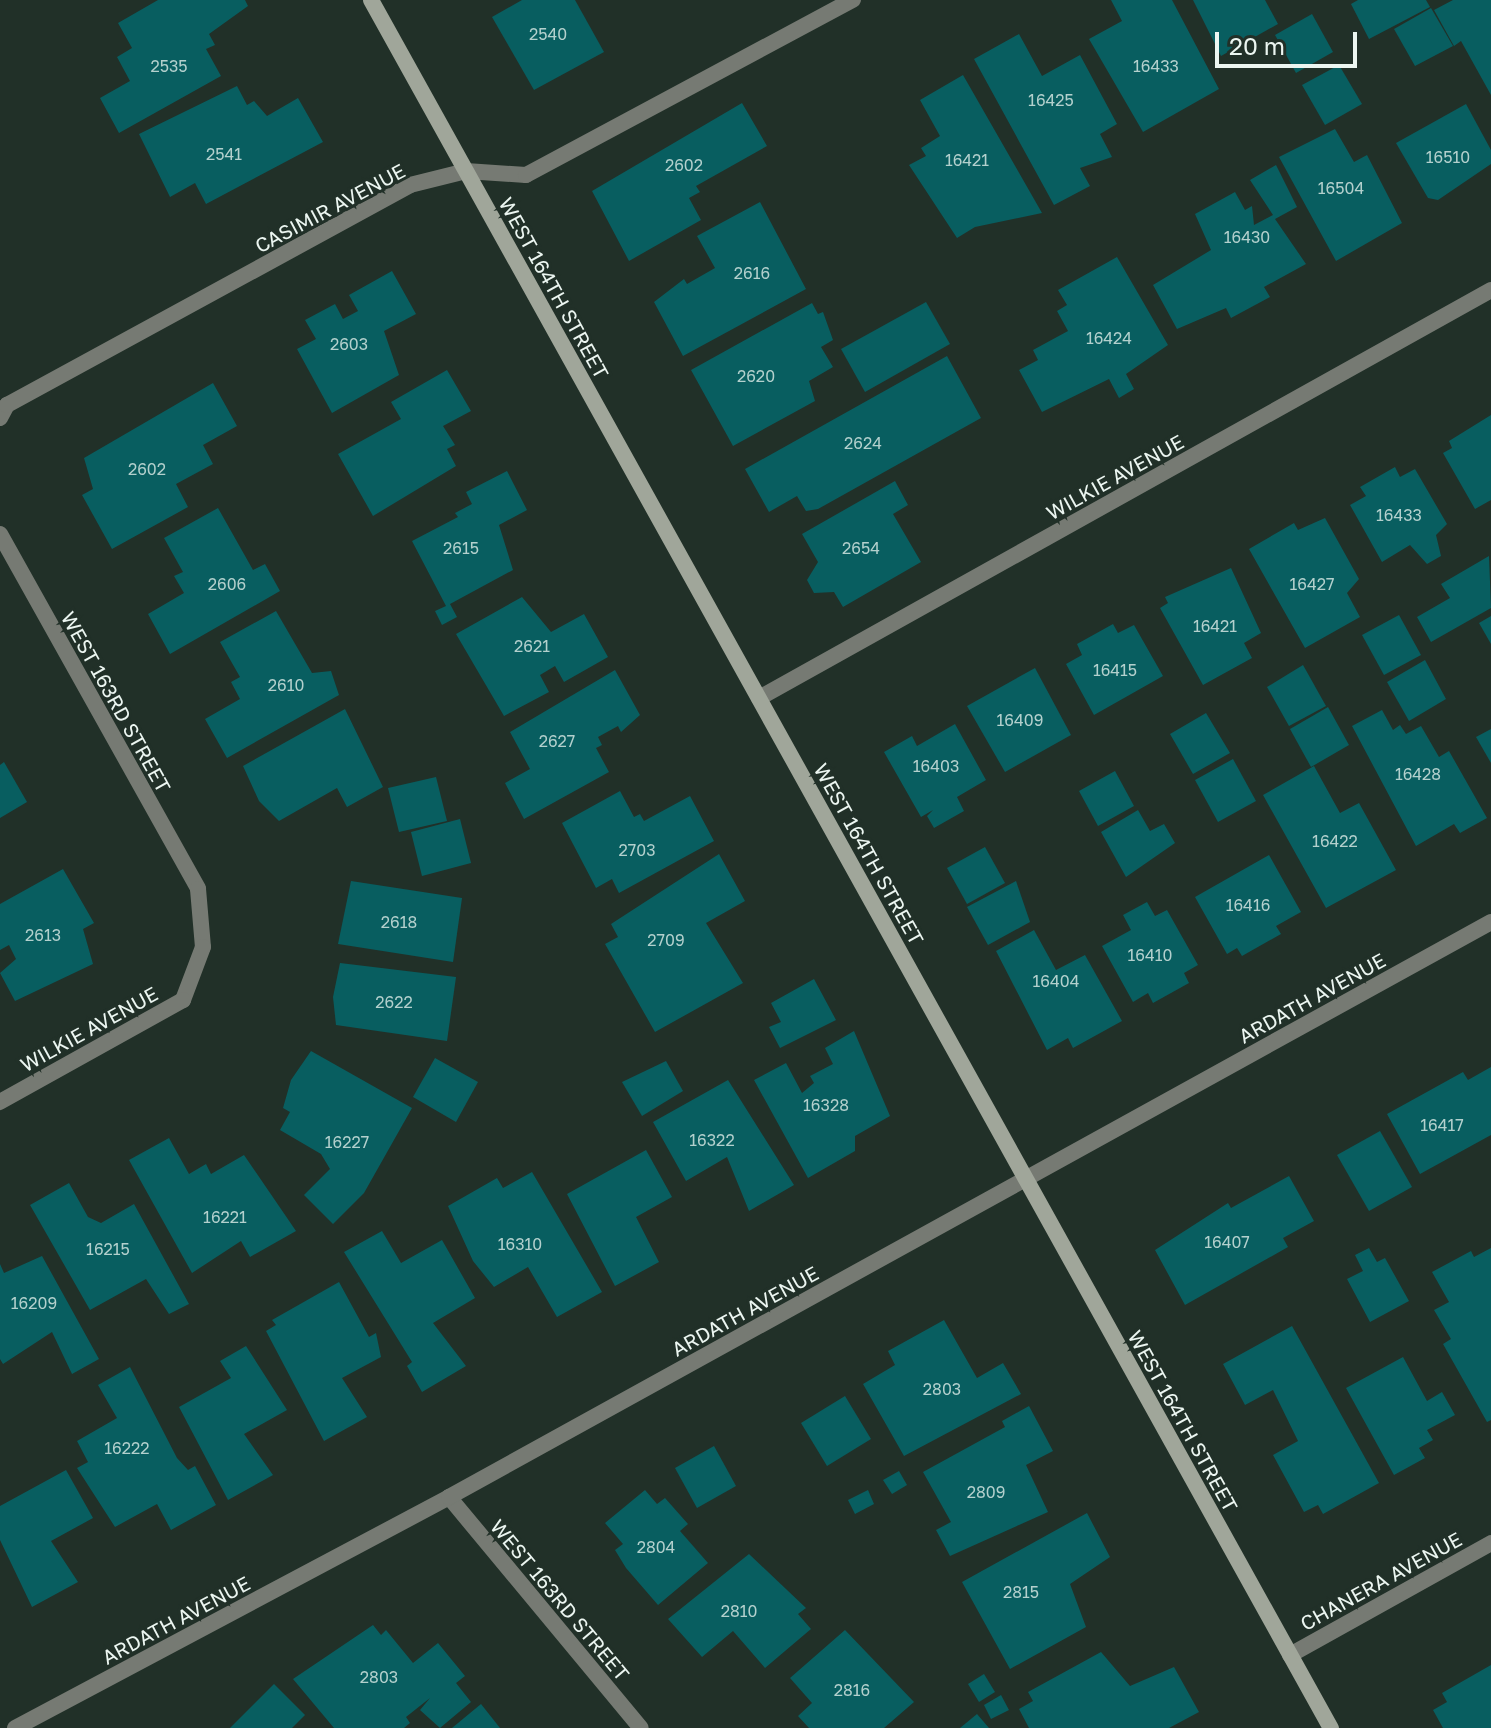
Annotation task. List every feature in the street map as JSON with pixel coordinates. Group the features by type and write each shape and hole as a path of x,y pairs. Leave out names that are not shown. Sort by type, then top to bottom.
{"street":[{"name":"WEST 164TH STREET","path":"371,0 1331,1728"},
{"name":"CASIMIR AVENUE","path":"4,411 410,185 466,171 526,175 853,0"},
{"name":"WILKIE AVENUE","path":"759,698 1491,290"},
{"name":"WEST 163RD STREET","path":"0,534 198,889"},
{"name":"WILKIE AVENUE","path":"0,1102 183,1000 203,947 198,889"},
{"name":"ARDATH AVENUE","path":"15,1728 449,1497 1491,922"},
{"name":"WEST 163RD STREET","path":"449,1497 641,1728"},
{"name":"CHANERA AVENUE","path":"1290,1655 1491,1543"}],"building":[{"path":"158,0 245,0 248,6 209,34 215,45 206,49 221,76 119,133 100,98 130,81 117,57 132,48 118,23"},
{"path":"522,0 575,0 604,52 534,90 492,17"},
{"path":"1111,0 1172,0 1219,89 1143,132 1089,39 1122,21"},
{"path":"1193,0 1265,0 1278,24 1221,56"},
{"path":"1358,0 1426,0 1430,7 1369,39 1351,4"},
{"path":"1453,0 1491,0 1491,95 1461,41 1454,46 1434,10"},
{"path":"1431,8 1453,46 1415,66 1394,29"},
{"path":"1312,14 1333,52 1296,73 1275,35"},
{"path":"1019,34 1042,76 1080,55 1117,124 1100,134 1112,157 1080,168 1090,186 1054,205 974,59"},
{"path":"1339,65 1362,104 1325,125 1302,85"},
{"path":"963,75 1042,213 975,227 957,238 909,165 926,156 921,148 940,136 920,100"},
{"path":"237,86 247,105 254,101 267,116 298,98 323,142 206,204 195,183 170,197 139,134"},
{"path":"742,103 767,146 696,186 700,192 689,198 701,220 629,261 592,191"},
{"path":"1466,104 1491,150 1491,164 1438,200 1428,198 1396,143"},
{"path":"1335,129 1354,162 1367,155 1402,223 1336,261 1279,157"},
{"path":"1276,165 1297,207 1275,219 1306,264 1264,287 1270,297 1231,318 1226,308 1177,329 1153,285 1211,250 1195,214 1235,192 1245,210 1252,206 1254,225 1273,215 1250,180"},
{"path":"760,202 806,289 683,356 654,302 684,279 687,284 715,268 697,236"},
{"path":"1117,257 1168,345 1126,374 1134,389 1119,398 1109,379 1042,412 1019,370 1038,360 1033,350 1068,331 1057,311 1067,305 1058,290"},
{"path":"392,271 416,314 384,331 399,375 332,413 297,349 316,339 305,320 335,304 343,319 358,311 349,295"},
{"path":"926,302 950,344 865,392 841,349"},
{"path":"812,303 818,314 823,312 833,340 821,347 833,367 809,381 815,401 733,446 691,370"},
{"path":"947,356 981,418 818,509 806,511 797,496 769,512 745,469"},
{"path":"447,370 471,411 443,426 455,445 447,449 456,466 373,516 338,454 401,419 391,402"},
{"path":"213,383 237,426 203,445 213,464 176,484 188,507 112,549 82,495 93,489 84,458"},
{"path":"1491,415 1491,500 1475,509 1443,453 1452,448 1449,441"},
{"path":"1395,467 1400,477 1415,469 1447,524 1436,535 1441,556 1427,564 1410,545 1382,562 1350,505 1366,496 1360,487"},
{"path":"507,471 527,510 499,525 513,570 450,604 457,617 442,625 435,611 446,606 412,541 458,517 455,513 472,504 466,492"},
{"path":"895,481 908,505 893,514 921,562 843,607 834,592 814,593 807,580 818,562 802,534"},
{"path":"218,508 253,570 265,564 280,591 170,654 148,614 184,593 174,576 183,572 164,538"},
{"path":"1325,518 1359,579 1347,593 1360,617 1305,648 1249,549 1294,523 1298,530"},
{"path":"1489,556 1491,608 1431,642 1417,617 1450,598 1441,584"},
{"path":"1231,568 1261,633 1244,643 1252,658 1203,685 1160,608 1168,603 1165,597"},
{"path":"522,597 551,632 584,614 608,657 564,682 555,666 540,675 549,692 504,716 456,634"},
{"path":"276,611 312,673 331,671 339,695 227,758 205,719 240,699 231,682 240,677 220,642"},
{"path":"1399,615 1421,655 1384,675 1362,635"},
{"path":"1491,616 1491,644 1479,623"},
{"path":"1113,624 1118,633 1134,625 1163,676 1094,715 1066,664 1082,655 1077,644"},
{"path":"1425,660 1446,699 1409,721 1387,682"},
{"path":"1303,665 1326,706 1289,726 1267,687"},
{"path":"1035,668 1071,735 1005,772 967,706"},
{"path":"615,670 640,715 621,732 618,726 598,737 602,745 596,748 609,772 524,819 505,783 530,769 510,732"},
{"path":"1328,707 1349,745 1311,767 1290,729"},
{"path":"345,709 383,787 347,807 337,788 279,821 259,801 243,766"},
{"path":"1382,710 1393,730 1400,725 1406,734 1421,726 1439,757 1449,751 1487,818 1460,833 1454,824 1416,846 1352,726"},
{"path":"1206,713 1230,753 1193,774 1170,734"},
{"path":"955,724 986,780 957,797 964,811 934,828 927,816 933,810 921,817 884,752 912,736 917,746"},
{"path":"1491,729 1491,763 1476,737"},
{"path":"1233,759 1256,801 1218,822 1195,780"},
{"path":"4,762 27,802 0,818 0,765"},
{"path":"1314,766 1340,813 1359,803 1396,870 1326,908 1263,795"},
{"path":"1115,771 1134,806 1098,826 1079,791"},
{"path":"436,777 447,821 399,832 388,788"},
{"path":"620,791 634,817 640,814 644,821 690,796 714,841 619,893 612,879 596,888 562,823"},
{"path":"1138,810 1150,831 1164,824 1175,843 1126,877 1101,832"},
{"path":"460,819 471,863 422,876 411,832"},
{"path":"985,847 1005,883 967,904 947,868"},
{"path":"719,854 745,901 706,923 743,983 655,1032 605,944 618,937 611,924"},
{"path":"1269,855 1301,912 1276,926 1281,934 1242,956 1237,948 1227,954 1195,897"},
{"path":"63,869 94,923 83,929 93,964 15,1001 0,973 16,959 9,945 0,950 0,904"},
{"path":"351,881 462,898 453,962 338,944"},
{"path":"1016,881 1030,922 988,945 967,907"},
{"path":"1147,902 1155,916 1167,910 1198,965 1184,973 1189,983 1153,1003 1148,993 1133,1002 1102,946 1131,930 1123,915"},
{"path":"1034,930 1056,970 1085,955 1122,1021 1073,1048 1068,1038 1047,1050 996,951"},
{"path":"340,963 456,977 447,1041 336,1025 333,997"},
{"path":"814,979 836,1020 780,1048 769,1027 781,1022 771,1003"},
{"path":"854,1031 890,1116 855,1136 855,1151 808,1178 754,1080 786,1063 802,1093 814,1083 810,1076 833,1064 825,1048"},
{"path":"311,1051 412,1108 364,1193 333,1224 304,1195 330,1169 321,1154 280,1130 290,1112 283,1108 291,1080"},
{"path":"435,1058 478,1082 456,1122 413,1097"},
{"path":"666,1061 683,1091 642,1116 622,1082"},
{"path":"1491,1067 1491,1135 1420,1174 1387,1114 1463,1072 1468,1080"},
{"path":"728,1080 794,1185 749,1211 727,1157 686,1181 653,1122"},
{"path":"1380,1131 1412,1187 1369,1211 1337,1155"},
{"path":"169,1138 189,1174 206,1164 211,1174 244,1155 296,1231 250,1257 241,1241 192,1273 129,1160"},
{"path":"646,1150 672,1197 636,1217 659,1262 615,1286 567,1194"},
{"path":"532,1172 602,1292 557,1317 528,1267 494,1287 473,1261 448,1206 497,1178 503,1188"},
{"path":"1289,1176 1314,1221 1283,1238 1288,1247 1185,1305 1155,1250 1228,1203 1231,1208"},
{"path":"69,1183 88,1217 101,1223 134,1204 189,1304 169,1314 146,1279 90,1310 30,1205"},
{"path":"382,1231 401,1263 442,1240 475,1298 433,1323 466,1366 422,1392 407,1366 412,1362 344,1252"},
{"path":"1369,1248 1377,1262 1385,1258 1409,1301 1370,1322 1347,1279 1363,1271 1355,1255"},
{"path":"1491,1248 1491,1420 1487,1422 1443,1344 1451,1339 1434,1310 1449,1302 1432,1272 1471,1251 1474,1257"},
{"path":"42,1256 99,1359 72,1374 52,1332 3,1364 0,1359 0,1264 4,1273"},
{"path":"339,1282 369,1337 376,1333 381,1357 342,1378 367,1417 324,1441 266,1331 276,1325 272,1320"},
{"path":"944,1320 977,1378 1003,1363 1021,1394 904,1456 863,1384 895,1365 888,1351"},
{"path":"1292,1326 1379,1483 1323,1514 1318,1505 1304,1512 1273,1455 1298,1441 1273,1390 1245,1405 1223,1364"},
{"path":"246,1346 287,1410 244,1434 273,1475 228,1500 179,1407 231,1378 220,1361"},
{"path":"1403,1357 1427,1401 1442,1392 1455,1415 1427,1430 1433,1440 1419,1448 1425,1458 1394,1475 1346,1388"},
{"path":"130,1367 177,1458 188,1470 195,1466 216,1505 171,1530 157,1504 115,1527 77,1468 88,1462 77,1441 117,1418 98,1385"},
{"path":"845,1396 871,1439 827,1466 801,1423"},
{"path":"1029,1406 1053,1451 1026,1465 1048,1512 950,1556 936,1530 951,1522 923,1472 1005,1427 1002,1421"},
{"path":"714,1446 736,1486 697,1508 675,1468"},
{"path":"66,1470 93,1518 51,1541 78,1582 32,1607 0,1540 0,1506"},
{"path":"899,1471 907,1485 892,1494 883,1480"},
{"path":"645,1490 657,1504 665,1498 688,1524 680,1531 708,1563 658,1605 626,1568 615,1550 623,1544 605,1523"},
{"path":"868,1490 874,1504 855,1514 848,1500"},
{"path":"1087,1513 1110,1557 1070,1584 1086,1627 1010,1669 962,1582"},
{"path":"749,1554 806,1608 798,1614 811,1629 765,1668 733,1631 702,1657 668,1619"},
{"path":"373,1625 381,1635 386,1630 413,1663 438,1643 465,1676 456,1683 471,1702 440,1728 420,1710 430,1698 406,1717 410,1723 404,1728 334,1728 293,1679"},
{"path":"845,1630 914,1702 884,1728 809,1728 798,1716 812,1703 790,1678"},
{"path":"1101,1652 1130,1686 1174,1667 1199,1712 1169,1728 1029,1728 1019,1709 1033,1701 1028,1692"},
{"path":"1491,1665 1491,1728 1443,1728 1433,1710 1447,1702 1442,1693"},
{"path":"984,1674 995,1692 979,1702 968,1684"},
{"path":"274,1684 305,1715 292,1728 230,1728"},
{"path":"1001,1695 1009,1710 991,1719 984,1705"},
{"path":"481,1704 500,1728 452,1728"},
{"path":"977,1714 989,1728 960,1728"}]}
